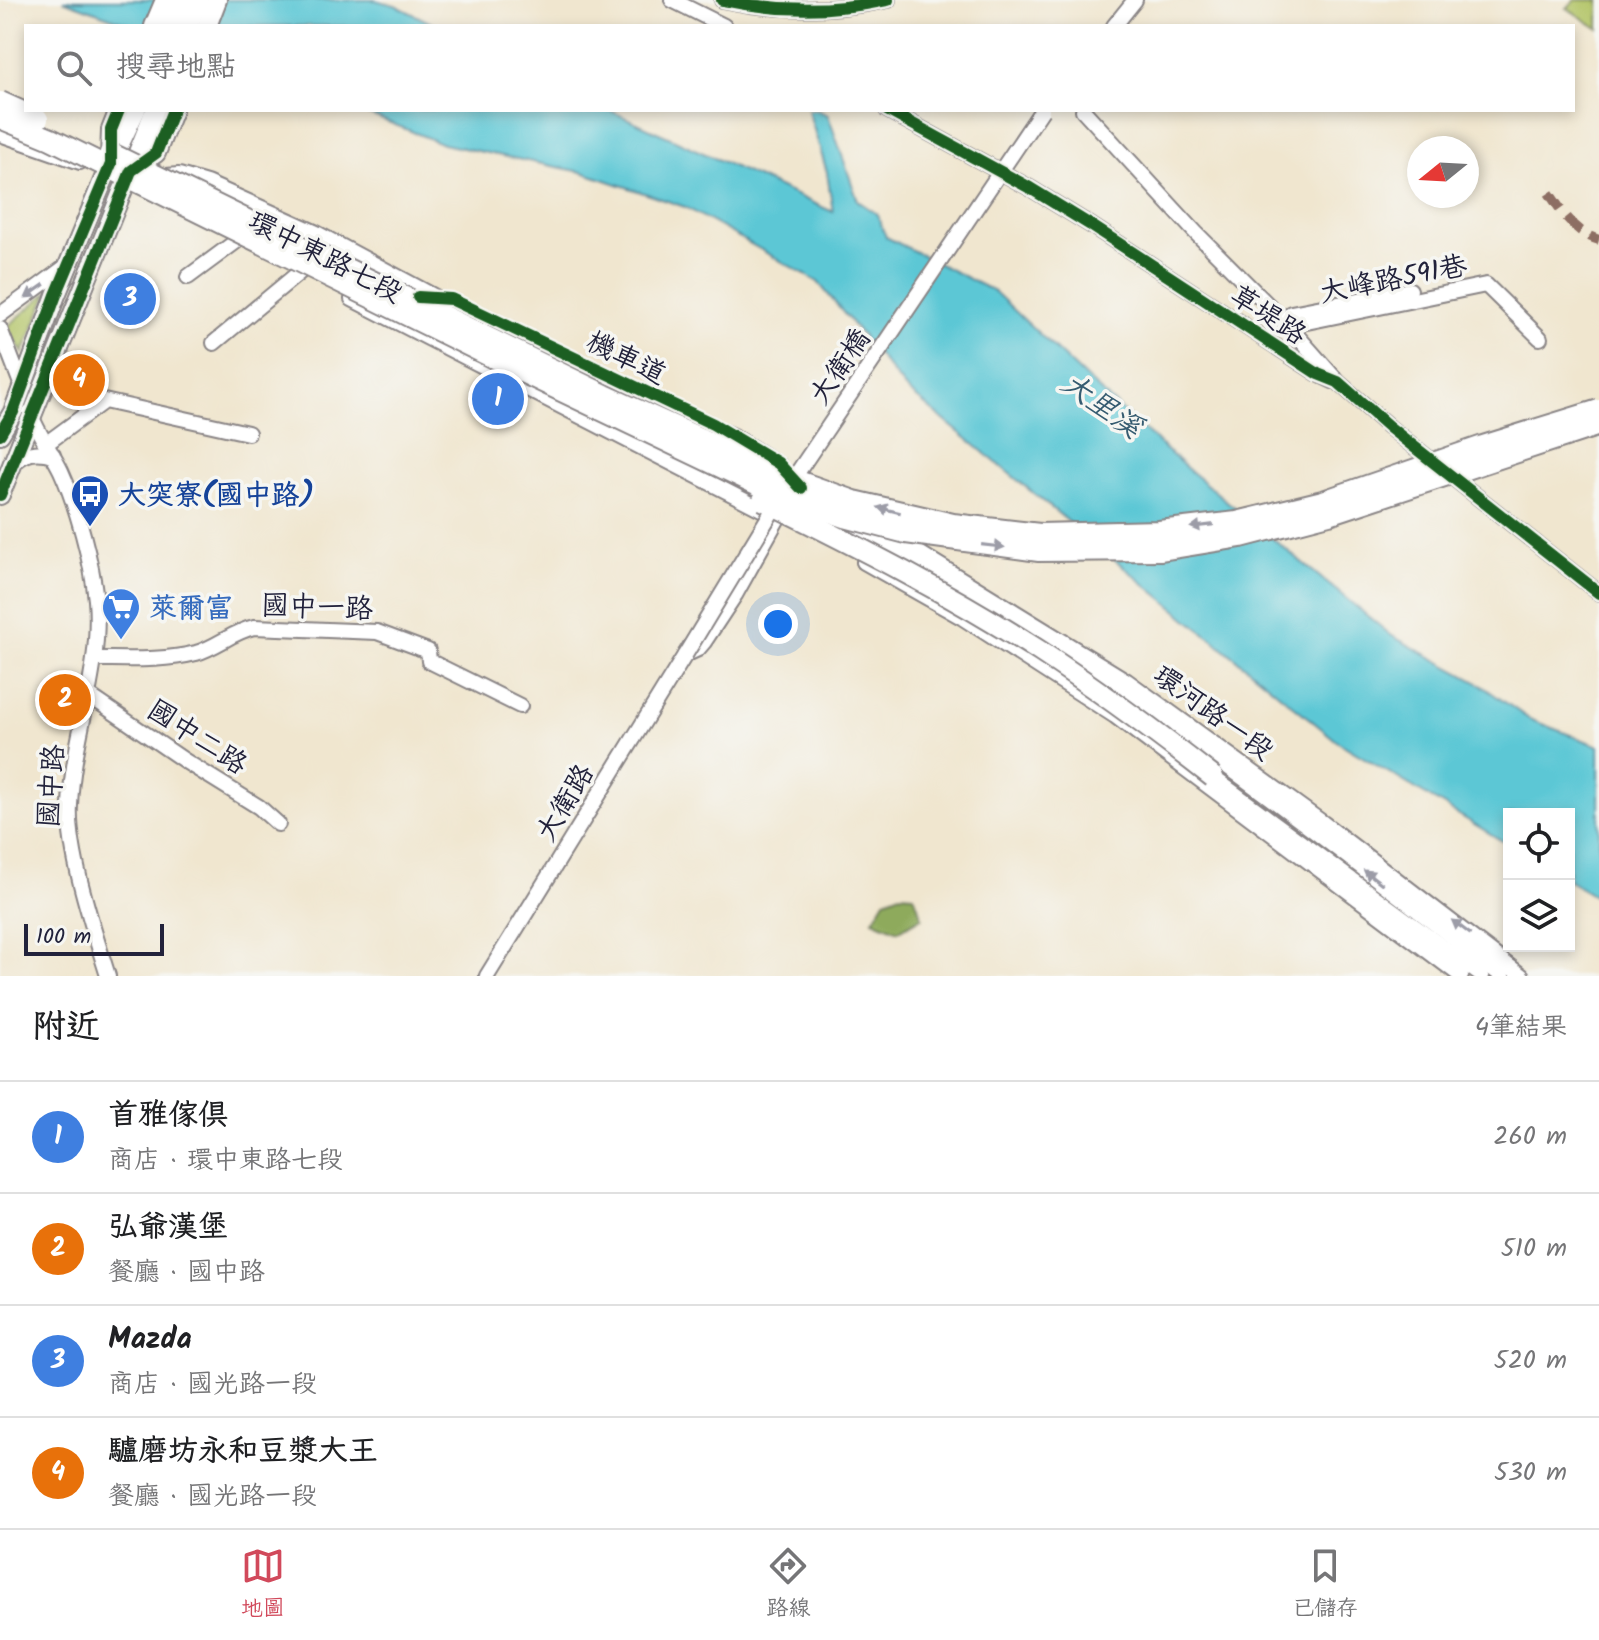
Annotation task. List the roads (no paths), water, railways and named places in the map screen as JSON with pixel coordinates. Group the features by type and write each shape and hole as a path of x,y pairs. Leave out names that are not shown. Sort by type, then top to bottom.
{"highway":[{"path":"0,102 166,179 591,388 778,474 854,501 953,524 1040,534 1159,531 1237,522 1323,501 1599,408"},
{"path":"0,118 51,139 524,373 773,492 845,517 906,533 1039,551 1161,550 1241,537 1329,514 1599,426"},
{"path":"166,179 179,178 206,186 314,235 457,312 707,426 775,466 801,488"},
{"path":"524,373 556,398 823,529 969,609 1053,660 1151,728 1213,777"}],"main road":[{"path":"155,24 165,0"},
{"path":"172,24 182,0"},
{"path":"189,24 199,0"},
{"path":"208,24 217,0"},
{"path":"112,156 111,130 118,112"},
{"path":"0,434 6,412 23,387 112,156 135,112"},
{"path":"0,495 136,167 154,112"},
{"path":"136,167 156,153 172,112"}],"street":[{"path":"672,0 720,24"},
{"path":"722,0 796,10 830,10 888,0"},
{"path":"1116,24 1135,0"},
{"name":"環中東路七段","path":"0,109 62,148 112,156 136,167 219,214 600,403 801,488"},
{"name":"草堤路","path":"891,112 1030,188 1318,374 1338,382"},
{"name":"大衛橋","path":"685,655 779,500 1041,112"},
{"name":"草堤路","path":"1085,112 1338,382 1389,427 1599,593"},
{"path":"0,134 112,156"},
{"name":"環中東路七段","path":"136,167 194,219 301,271 778,518"},
{"path":"188,277 238,240"},
{"path":"0,315 68,264"},
{"path":"214,343 301,271"},
{"name":"大峰路591巷","path":"1284,321 1297,324 1486,285 1540,338"},
{"path":"1284,321 1291,313 1410,290"},
{"name":"國中路","path":"0,329 32,418 50,449 75,510 92,577 96,602 95,659 72,781 69,816 76,861 108,976"},
{"path":"13,463 22,455 50,449 104,401 248,433"},
{"path":"1433,461 1599,408"},
{"path":"6,412 32,418"},
{"path":"1452,475 1599,426"},
{"name":"環河路一段","path":"801,488 853,526 1118,688 1502,976"},
{"path":"685,655 704,642 735,595 778,518"},
{"name":"環河路一段","path":"778,518 838,546 963,618 1115,716 1461,976"},
{"name":"環河路一段","path":"853,526 911,548 1127,681 1323,823 1522,976"},
{"name":"國中一路","path":"95,659 195,653 238,631 254,627 377,632 428,651 429,661 520,706"},
{"name":"大衛路","path":"487,976 685,655"},
{"name":"國中二路","path":"87,694 259,807 278,824"},
{"name":"環河路一段","path":"1115,716 1143,730 1174,754 1213,777 1482,976"}],"water":[{"path":"63,0 375,0 395,5 433,24 129,24"},
{"name":"大里溪","path":"363,112 613,112 833,212 827,172 809,112 828,115 858,201 877,214 886,237 995,292 1190,471 1392,636 1475,681 1529,719 1599,746 1599,899 1575,885 1575,808 1503,808 1503,841 1338,742 906,389 818,282 685,207 582,172 443,144"}],"place":[{"name":"Mazda","path":"130,299"},
{"name":"驢磨坊永和豆漿大王","path":"79,380"},
{"name":"首雅傢俱","path":"498,399"},
{"name":"大突寮(國中路)","path":"90,528"},
{"name":"萊爾富","path":"121,641"},
{"name":"弘爺漢堡","path":"65,700"}]}
